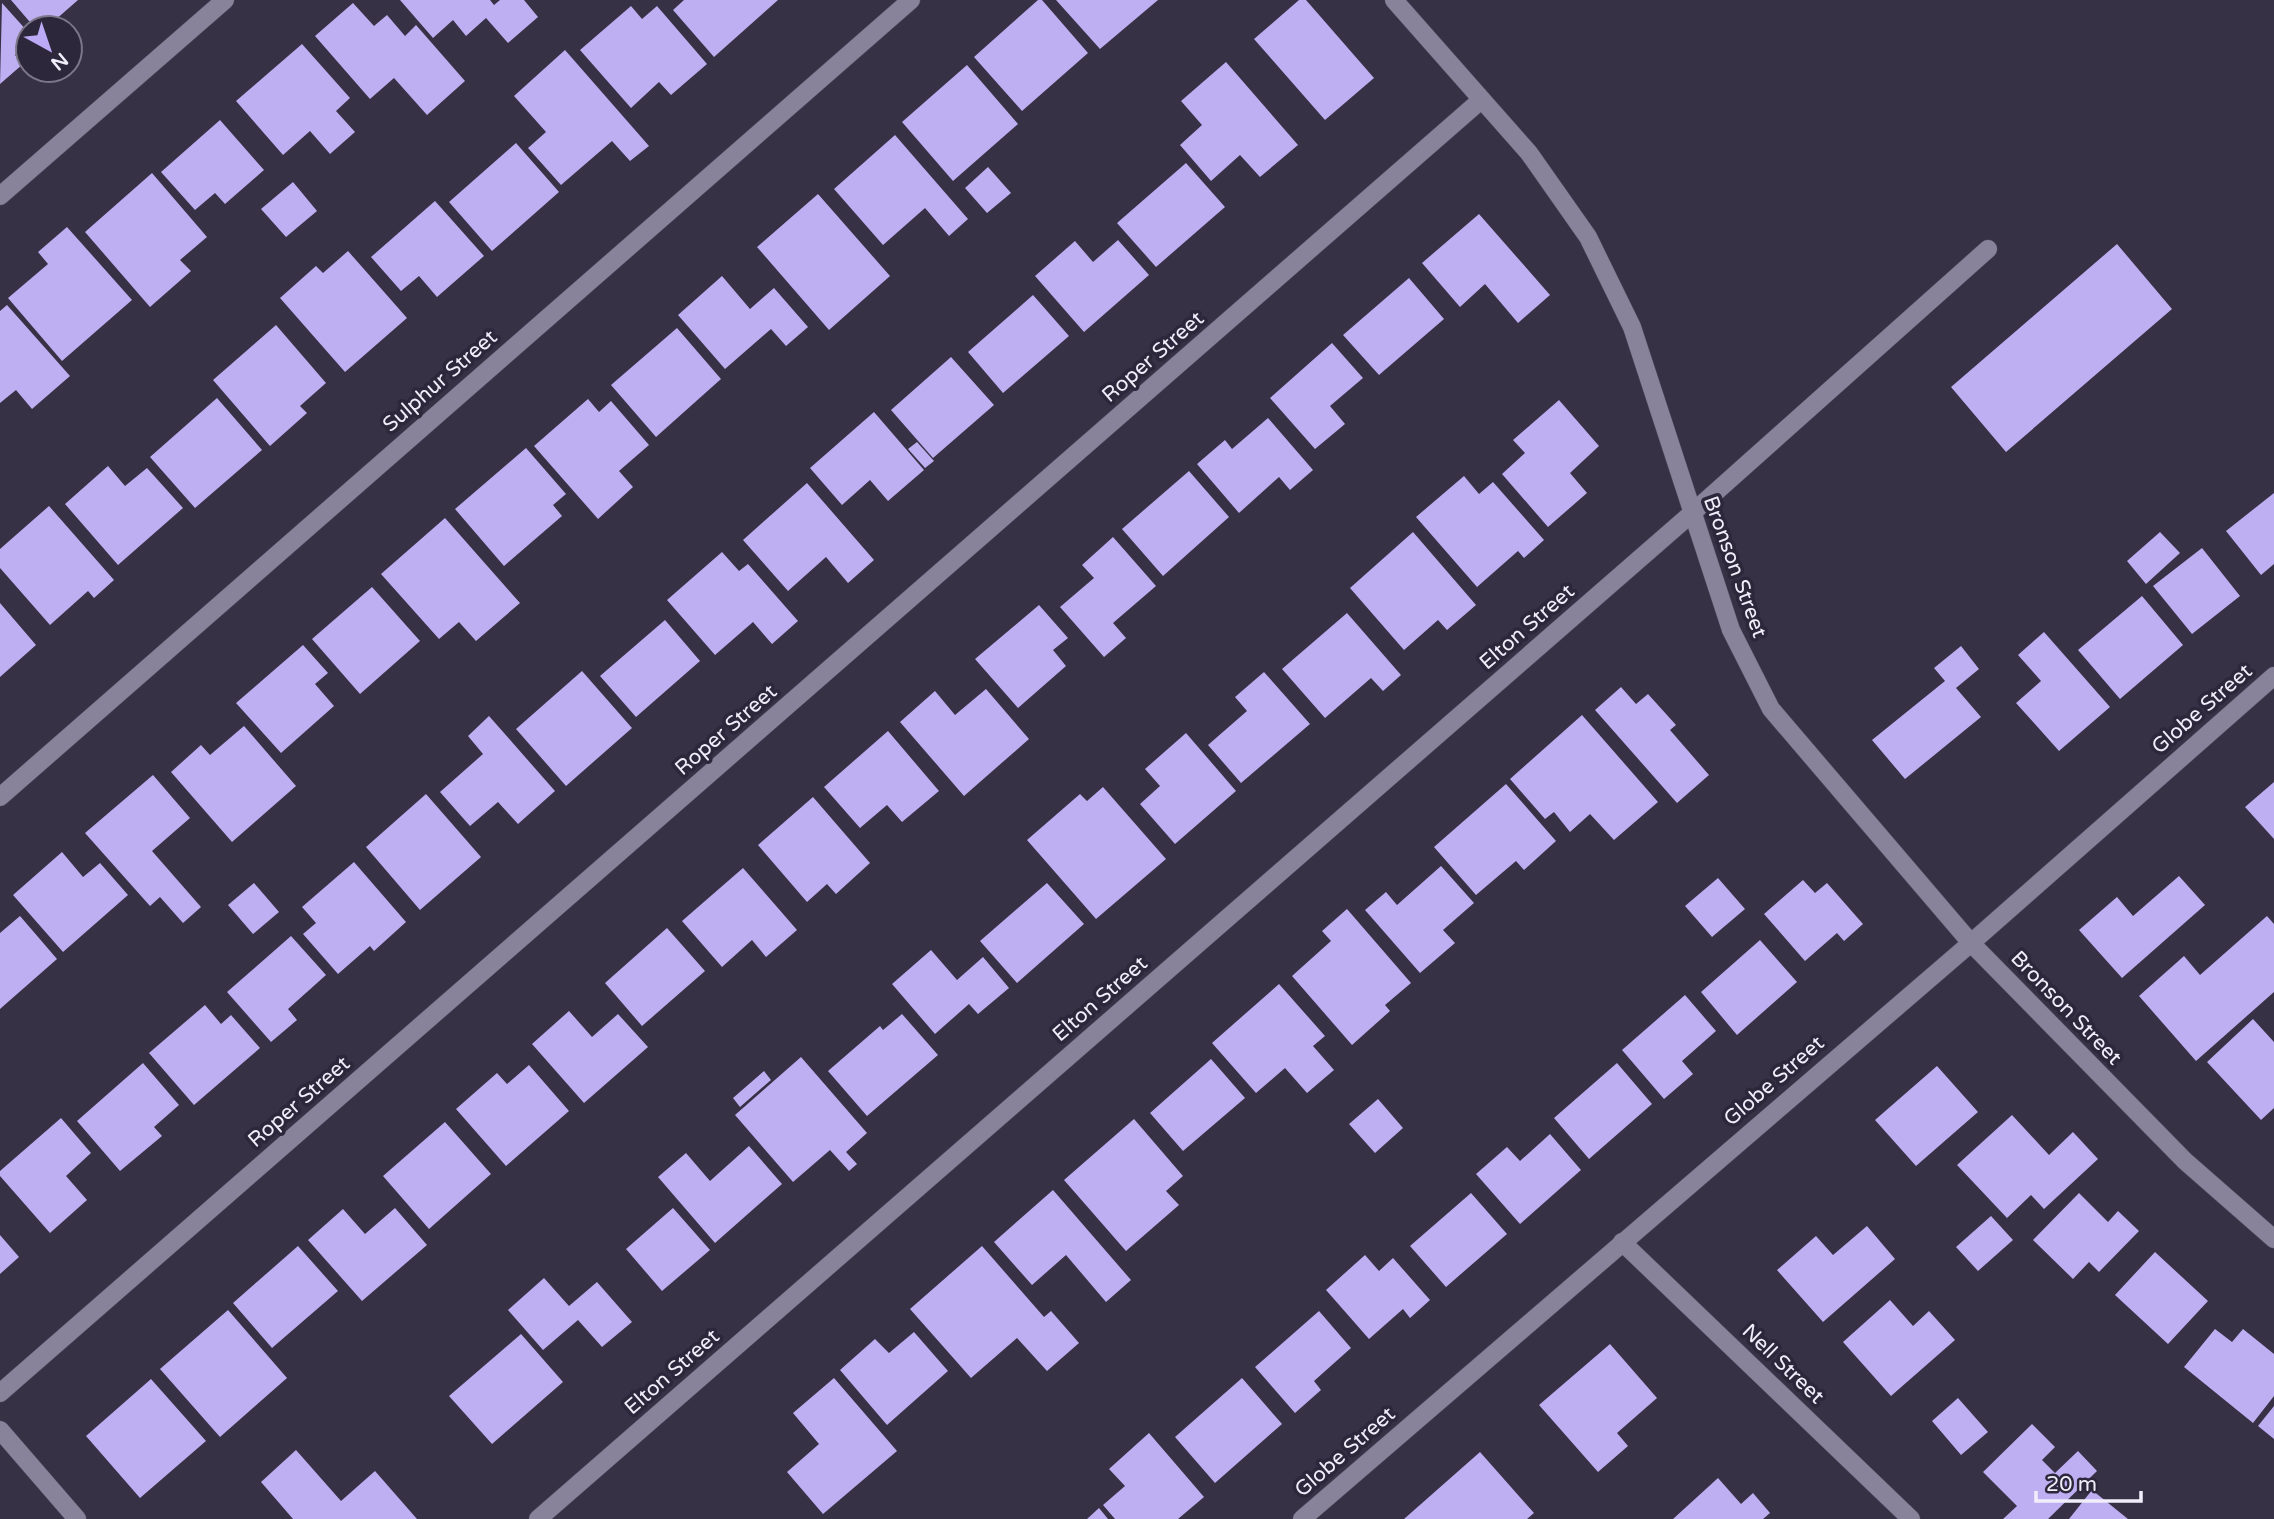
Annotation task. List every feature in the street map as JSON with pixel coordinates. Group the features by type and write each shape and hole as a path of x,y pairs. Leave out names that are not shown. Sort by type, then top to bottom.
{"street":[{"path":"0,196 225,0"},
{"name":"Sulphur Street","path":"0,797 911,0"},
{"name":"Bronson Street","path":"1394,0 1528,152 1588,237 1632,327 1731,630 1771,709 1971,943 2186,1161 2274,1240"},
{"name":"Roper Street","path":"0,1393 1481,100"},
{"name":"Elton Street","path":"538,1519 1691,514 1988,249"},
{"name":"Globe Street","path":"1302,1519 1971,943 2274,676"},
{"name":"Nell Street","path":"1622,1242 1911,1519"},
{"path":"0,1430 78,1519"}],"building":[{"path":"11,0 78,0 62,14 23,14"},
{"path":"400,0 490,0 494,5 500,0 524,0 538,17 508,43 486,18 466,36 453,20 433,38"},
{"path":"684,0 778,0 714,57 673,10"},
{"path":"1038,0 1042,0 1088,53 1022,111 974,57"},
{"path":"1056,0 1158,0 1100,49"},
{"path":"1299,0 1306,0 1374,78 1325,120 1254,39"},
{"path":"2,3 14,16 14,72 0,84"},
{"path":"353,3 374,26 387,15 405,36 416,25 465,81 427,115 394,78 370,99 315,36"},
{"path":"631,6 642,19 657,6 707,64 671,95 659,82 631,108 580,50"},
{"path":"302,44 350,98 336,111 355,132 330,154 310,131 283,155 236,101"},
{"path":"565,50 649,146 630,161 612,141 561,185 528,148 546,132 514,96"},
{"path":"1226,62 1298,145 1260,177 1240,155 1211,181 1180,145 1202,125 1181,101"},
{"path":"967,65 1018,124 953,181 902,122"},
{"path":"220,120 264,170 225,204 215,193 195,210 161,172"},
{"path":"895,135 968,219 949,236 925,208 883,245 834,189"},
{"path":"516,143 559,192 492,251 449,202"},
{"path":"1186,163 1225,207 1156,267 1117,223"},
{"path":"988,167 1011,193 987,213 965,188"},
{"path":"152,173 207,237 180,260 191,271 150,307 85,232"},
{"path":"293,182 317,211 286,237 261,209"},
{"path":"818,194 890,276 829,330 757,247"},
{"path":"435,201 484,256 437,297 419,276 401,291 371,257"},
{"path":"1479,214 1550,295 1518,323 1485,284 1460,307 1422,263"},
{"path":"67,227 132,300 62,361 8,298 48,264 38,252"},
{"path":"1118,240 1149,275 1084,332 1035,276 1075,241 1093,262"},
{"path":"2117,244 2172,309 2006,452 1951,387"},
{"path":"348,251 407,318 345,372 280,298 316,266 323,273"},
{"path":"722,276 750,309 774,288 808,327 786,346 771,329 725,369 678,315"},
{"path":"1409,278 1444,319 1379,375 1343,335"},
{"path":"1033,295 1069,336 1003,393 968,352"},
{"path":"7,305 70,376 32,409 16,390 0,403 0,311"},
{"path":"276,325 326,383 300,406 307,413 270,446 213,380"},
{"path":"677,328 721,379 656,437 611,385"},
{"path":"1332,343 1363,378 1330,406 1345,424 1315,449 1270,398"},
{"path":"951,357 994,405 933,458 891,410"},
{"path":"217,398 262,450 195,508 150,457"},
{"path":"588,399 599,412 611,401 649,445 619,471 633,487 598,519 534,446"},
{"path":"1559,400 1599,446 1570,473 1587,493 1548,527 1502,474 1525,453 1513,440"},
{"path":"874,412 924,470 888,501 870,480 842,505 810,468"},
{"path":"1268,418 1313,470 1290,490 1279,477 1239,513 1197,464 1225,440 1232,449"},
{"path":"917,442 934,461 925,468 908,449"},
{"path":"526,448 566,494 553,505 562,516 504,566 455,509"},
{"path":"108,466 125,486 147,468 183,508 118,565 65,504"},
{"path":"1189,471 1229,517 1163,576 1122,529"},
{"path":"1464,476 1479,494 1493,482 1544,540 1524,558 1518,551 1477,587 1416,517"},
{"path":"807,483 874,560 848,583 826,557 788,591 743,540"},
{"path":"2274,493 2274,564 2261,575 2226,531"},
{"path":"49,506 114,580 94,598 88,591 50,625 0,568 0,549"},
{"path":"445,518 520,603 476,641 459,622 439,639 381,574"},
{"path":"1413,532 1476,605 1447,630 1438,620 1404,650 1350,588"},
{"path":"2160,532 2180,553 2146,584 2127,561"},
{"path":"1113,537 1156,586 1113,623 1126,638 1104,657 1060,607 1094,578 1082,565"},
{"path":"2202,548 2240,596 2192,634 2153,586"},
{"path":"722,552 739,571 748,564 798,621 772,644 753,622 715,655 667,600"},
{"path":"372,587 420,641 360,694 312,639"},
{"path":"2142,596 2183,645 2120,699 2078,650"},
{"path":"0,603 36,645 0,677"},
{"path":"1039,605 1068,638 1053,650 1066,666 1018,708 975,659"},
{"path":"1347,613 1401,675 1383,691 1371,678 1325,718 1282,669"},
{"path":"665,620 700,661 636,717 600,676"},
{"path":"2044,632 2110,707 2059,751 2016,703 2041,681 2018,655"},
{"path":"303,645 328,673 315,684 334,706 281,753 236,703"},
{"path":"1961,646 1979,669 1956,688 1981,717 1905,779 1872,740 1945,681 1934,668"},
{"path":"582,671 632,728 566,786 516,729"},
{"path":"1264,672 1310,724 1241,783 1208,745 1247,711 1235,697"},
{"path":"1621,687 1636,704 1648,694 1676,725 1670,730 1709,775 1677,803 1595,710"},
{"path":"986,689 1029,739 964,796 900,722 935,691 955,715"},
{"path":"1582,715 1658,802 1614,840 1590,814 1570,832 1554,812 1545,819 1510,779"},
{"path":"489,716 555,791 518,824 498,802 470,826 440,792 483,754 468,736"},
{"path":"244,726 296,786 232,842 171,772 201,745 210,755"},
{"path":"888,731 939,791 902,822 887,805 860,828 824,787"},
{"path":"1186,733 1236,791 1175,844 1140,804 1160,786 1145,769"},
{"path":"153,775 190,818 152,851 201,907 183,923 160,897 150,906 85,833"},
{"path":"2274,782 2274,839 2245,807"},
{"path":"1506,784 1556,841 1524,870 1516,861 1476,895 1434,847"},
{"path":"1103,787 1166,859 1096,919 1027,840 1080,794 1087,801"},
{"path":"426,794 481,857 420,910 366,847"},
{"path":"813,797 870,863 836,894 827,884 807,902 758,845"},
{"path":"62,852 83,877 100,863 128,895 63,952 13,895"},
{"path":"354,862 406,922 374,951 370,946 338,974 303,934 316,923 302,907"},
{"path":"1441,866 1474,903 1443,930 1455,943 1420,973 1365,910 1386,892 1397,905"},
{"path":"743,868 797,930 766,957 752,940 722,967 682,921"},
{"path":"2179,876 2205,905 2122,978 2079,930 2117,897 2133,916"},
{"path":"1718,878 1745,909 1712,937 1685,906"},
{"path":"1803,880 1815,893 1827,883 1863,924 1844,941 1837,933 1805,961 1764,914"},
{"path":"254,883 279,912 253,934 228,905"},
{"path":"1047,883 1084,924 1017,983 980,941"},
{"path":"1347,909 1411,983 1385,1005 1390,1011 1352,1045 1292,976 1331,941 1322,931"},
{"path":"20,916 57,959 0,1009 0,933"},
{"path":"2267,916 2274,924 2274,992 2196,1061 2139,996 2184,956 2200,975"},
{"path":"667,928 705,971 642,1026 605,983"},
{"path":"291,936 326,975 288,1009 297,1020 271,1042 227,992"},
{"path":"1760,940 1797,982 1737,1035 1701,992"},
{"path":"931,950 957,980 983,957 1009,988 978,1014 969,1004 935,1034 892,984"},
{"path":"1279,984 1325,1036 1313,1046 1334,1070 1307,1093 1285,1068 1256,1093 1212,1043"},
{"path":"1685,995 1716,1031 1682,1061 1693,1074 1664,1099 1622,1050"},
{"path":"205,1005 221,1024 231,1015 260,1048 194,1105 149,1053"},
{"path":"569,1011 592,1037 618,1014 648,1047 584,1103 532,1044"},
{"path":"902,1014 938,1055 867,1116 828,1071 880,1026 883,1030"},
{"path":"2253,1019 2274,1042 2274,1108 2261,1120 2207,1062"},
{"path":"801,1057 867,1133 846,1152 857,1164 849,1171 830,1150 793,1182 735,1115"},
{"path":"1211,1059 1245,1098 1183,1151 1150,1113"},
{"path":"143,1063 179,1105 154,1127 162,1136 120,1171 77,1121"},
{"path":"1617,1063 1652,1104 1589,1159 1554,1118"},
{"path":"529,1065 569,1111 506,1166 456,1109 497,1073 507,1084"},
{"path":"1937,1066 1978,1112 1916,1166 1875,1120"},
{"path":"764,1071 771,1080 740,1107 733,1098"},
{"path":"1378,1099 1403,1128 1375,1153 1349,1124"},
{"path":"2012,1115 2049,1155 2073,1132 2098,1159 2044,1209 2031,1195 2007,1218 1957,1165"},
{"path":"61,1118 91,1153 66,1176 87,1200 50,1233 0,1176 0,1171"},
{"path":"1134,1119 1183,1176 1166,1191 1179,1205 1126,1251 1064,1180"},
{"path":"445,1122 491,1174 429,1229 383,1176"},
{"path":"1550,1134 1581,1170 1520,1224 1476,1174 1507,1147 1520,1161"},
{"path":"749,1146 782,1184 715,1243 658,1177 686,1153 710,1181"},
{"path":"1053,1190 1131,1280 1106,1302 1066,1255 1032,1285 994,1242"},
{"path":"1471,1193 1507,1234 1446,1287 1410,1246"},
{"path":"2079,1193 2108,1222 2118,1211 2139,1231 2099,1272 2089,1262 2073,1279 2033,1240"},
{"path":"395,1208 427,1245 362,1301 308,1240 343,1209 365,1234"},
{"path":"673,1208 710,1250 662,1291 626,1249"},
{"path":"1991,1216 2013,1240 1978,1271 1956,1247"},
{"path":"1867,1226 1895,1259 1823,1322 1777,1270 1816,1236 1833,1255"},
{"path":"0,1235 19,1257 0,1274"},
{"path":"298,1246 338,1291 272,1348 233,1303"},
{"path":"982,1246 1044,1317 1051,1311 1079,1343 1047,1371 1017,1338 971,1378 910,1309"},
{"path":"2155,1252 2208,1301 2168,1344 2115,1295"},
{"path":"1365,1255 1379,1271 1393,1258 1430,1300 1410,1318 1403,1309 1369,1339 1326,1290"},
{"path":"544,1278 569,1306 597,1282 632,1322 602,1347 578,1320 543,1350 508,1310"},
{"path":"1890,1300 1913,1326 1929,1311 1955,1340 1891,1396 1843,1342"},
{"path":"228,1310 287,1378 220,1437 160,1369"},
{"path":"1319,1311 1351,1348 1314,1381 1321,1390 1295,1413 1255,1367"},
{"path":"2215,1329 2232,1342 2243,1329 2274,1354 2274,1396 2253,1423 2184,1367"},
{"path":"914,1332 948,1371 887,1425 840,1370 875,1339 889,1353"},
{"path":"521,1334 563,1382 492,1444 449,1396"},
{"path":"1610,1344 1657,1398 1617,1433 1628,1446 1598,1472 1539,1405"},
{"path":"834,1378 897,1451 823,1514 787,1472 819,1444 793,1413"},
{"path":"1242,1378 1282,1424 1215,1483 1175,1437"},
{"path":"151,1379 206,1441 140,1498 86,1436"},
{"path":"1958,1398 1988,1432 1961,1455 1932,1421"},
{"path":"2274,1406 2274,1439 2258,1426"},
{"path":"2032,1424 2055,1447 2042,1460 2055,1473 2078,1451 2097,1471 2048,1519 2003,1519 2017,1506 1983,1472"},
{"path":"1149,1433 1204,1497 1178,1519 1115,1519 1103,1505 1125,1486 1109,1469"},
{"path":"296,1450 341,1501 375,1471 417,1519 293,1519 261,1482"},
{"path":"1480,1452 1534,1513 1527,1519 1404,1519"},
{"path":"1718,1478 1741,1504 1753,1493 1770,1513 1763,1519 1673,1519"},
{"path":"2092,1490 2128,1519 2069,1519"},
{"path":"1099,1508 1108,1519 1087,1519"}]}
